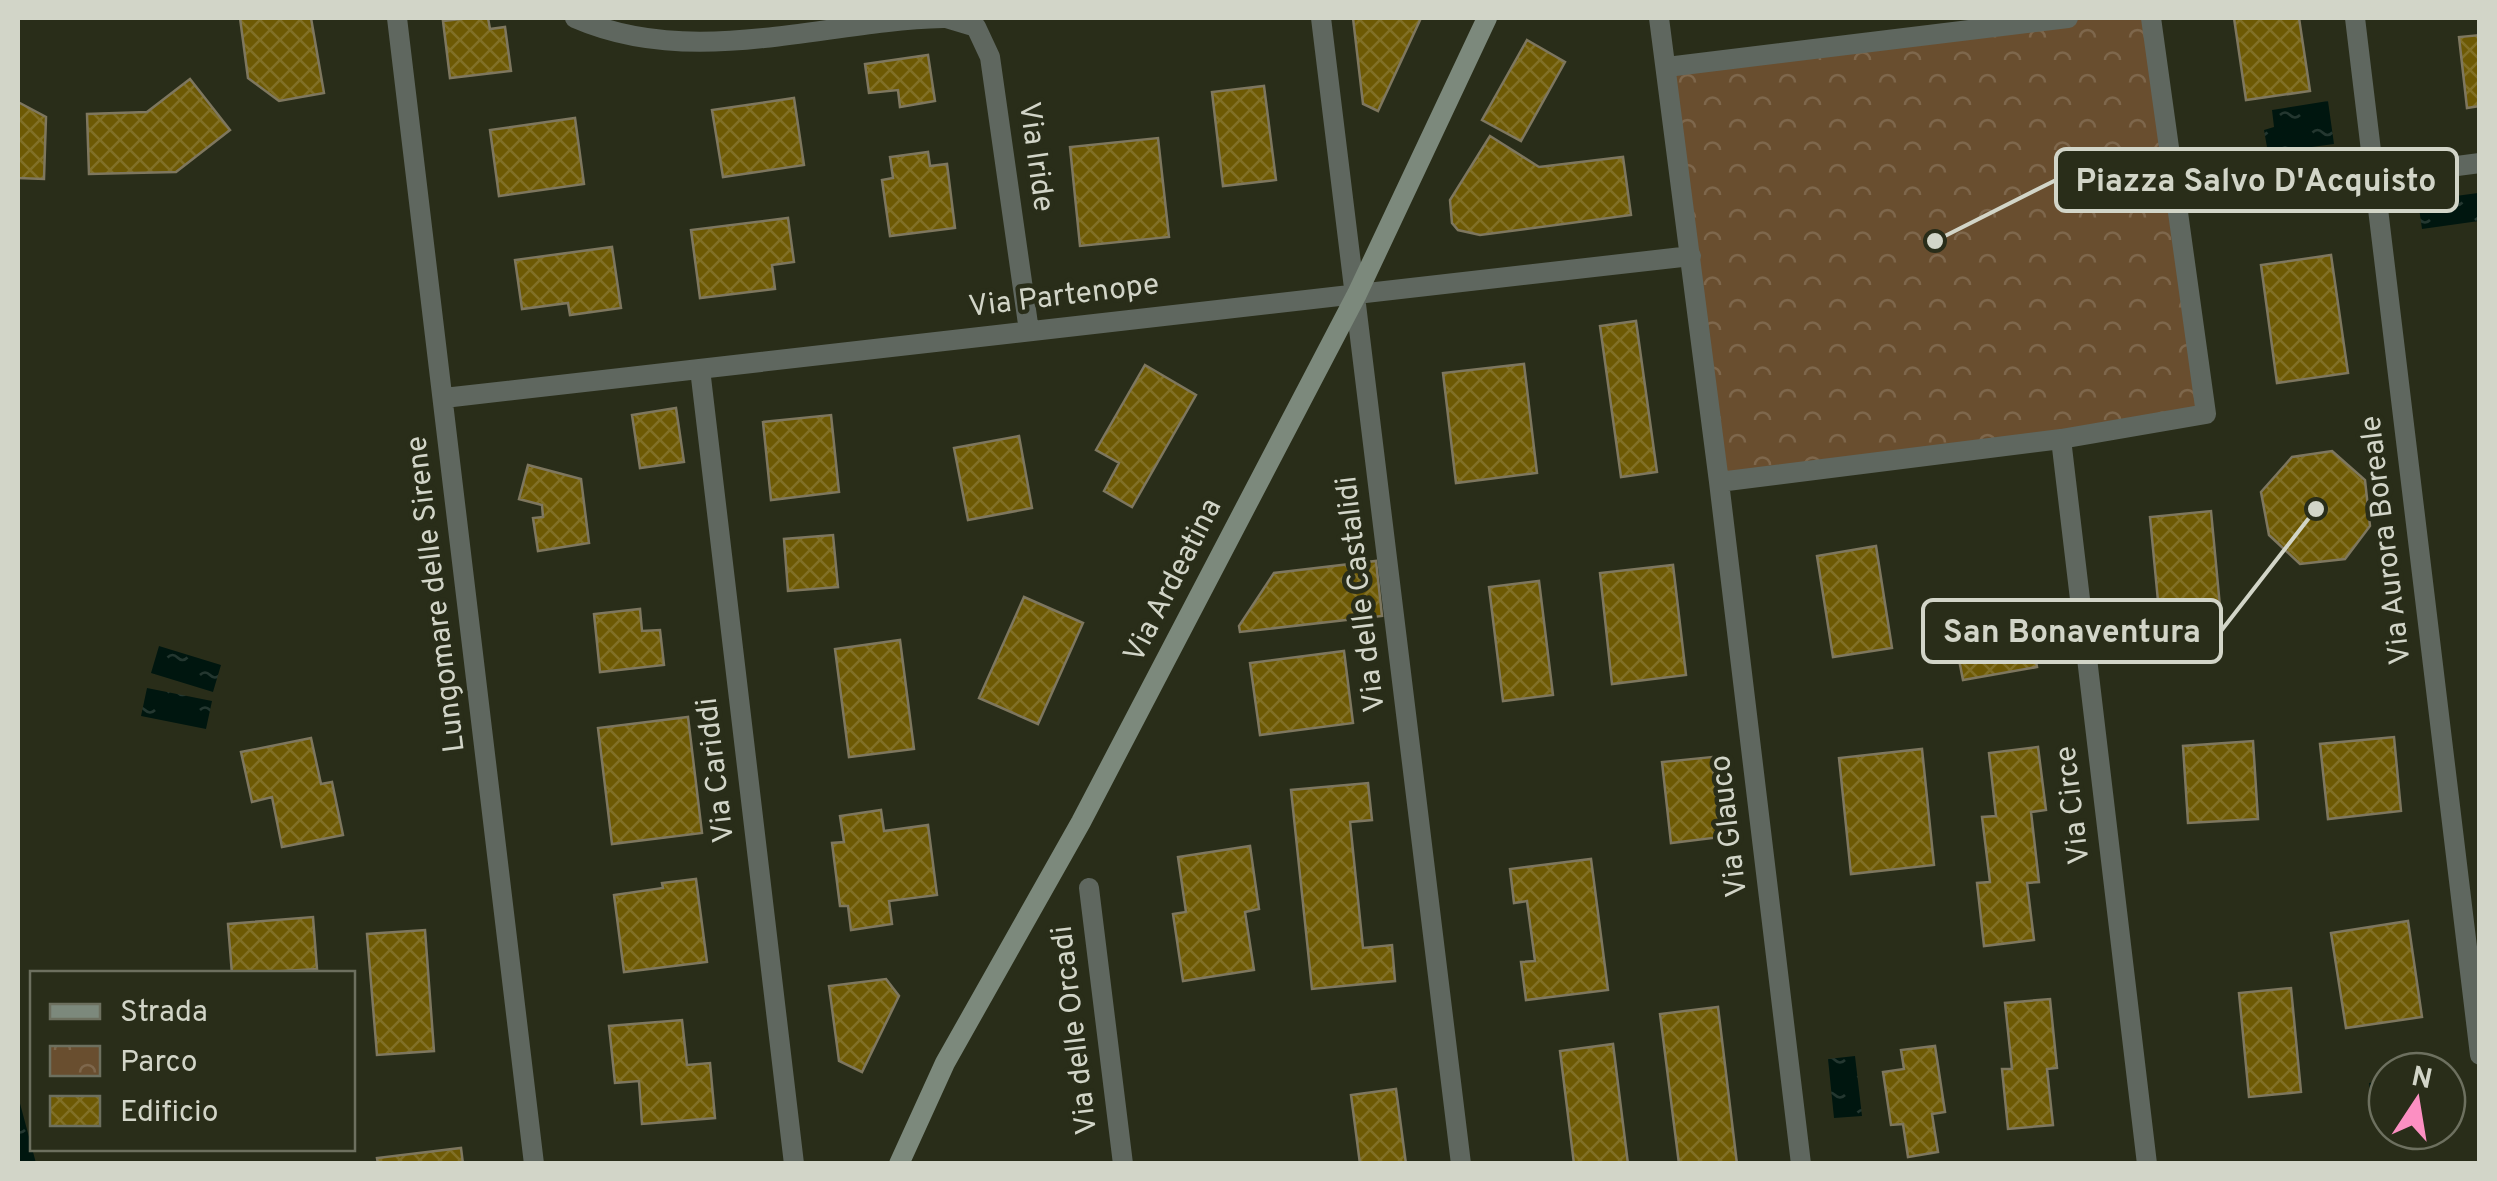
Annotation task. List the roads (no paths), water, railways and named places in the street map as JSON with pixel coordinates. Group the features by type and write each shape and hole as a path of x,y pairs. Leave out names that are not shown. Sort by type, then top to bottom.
{"main road":[{"name":"Via Ardeatina","path":"899,1164 945,1063 1082,822 1357,294 1487,18"}],"street":[{"name":"Lungomare delle Sirene","path":"397,18 534,1164"},
{"name":"Via Iride","path":"575,18 638,36 711,42 944,18 976,26 990,57 1029,331"},
{"name":"Via delle Castalidi","path":"1320,18 1357,294 1461,1164"},
{"path":"1659,18 1667,68 2019,21 2068,18"},
{"path":"1719,482 2061,440 2206,414 2151,18"},
{"name":"Via Aurora Boreale","path":"2356,18 2480,1055"},
{"name":"Via Glauco","path":"1667,68 1801,1164"},
{"path":"2175,203 2480,163"},
{"name":"Via Partenope","path":"444,398 1691,256"},
{"name":"Via Cariddi","path":"700,368 794,1164"},
{"name":"Via Circe","path":"2061,440 2147,1164"},
{"name":"Via delle Orcadi","path":"1089,888 1123,1164"}],"water":[{"path":"2328,101 2334,144 2268,153 2264,130 2274,127 2272,110"},
{"path":"2478,193 2479,221 2422,229 2418,201"},
{"path":"159,646 221,665 213,692 151,673"},
{"path":"147,688 212,701 206,729 141,716"},
{"path":"1855,1056 1862,1116 1834,1118 1828,1059"},
{"path":"18,1096 36,1163 18,1163"}],"place":[{"name":"Piazza Salvo D'Acquisto","path":"1935,241"},
{"name":"San Bonaventura","path":"2316,509"}]}
